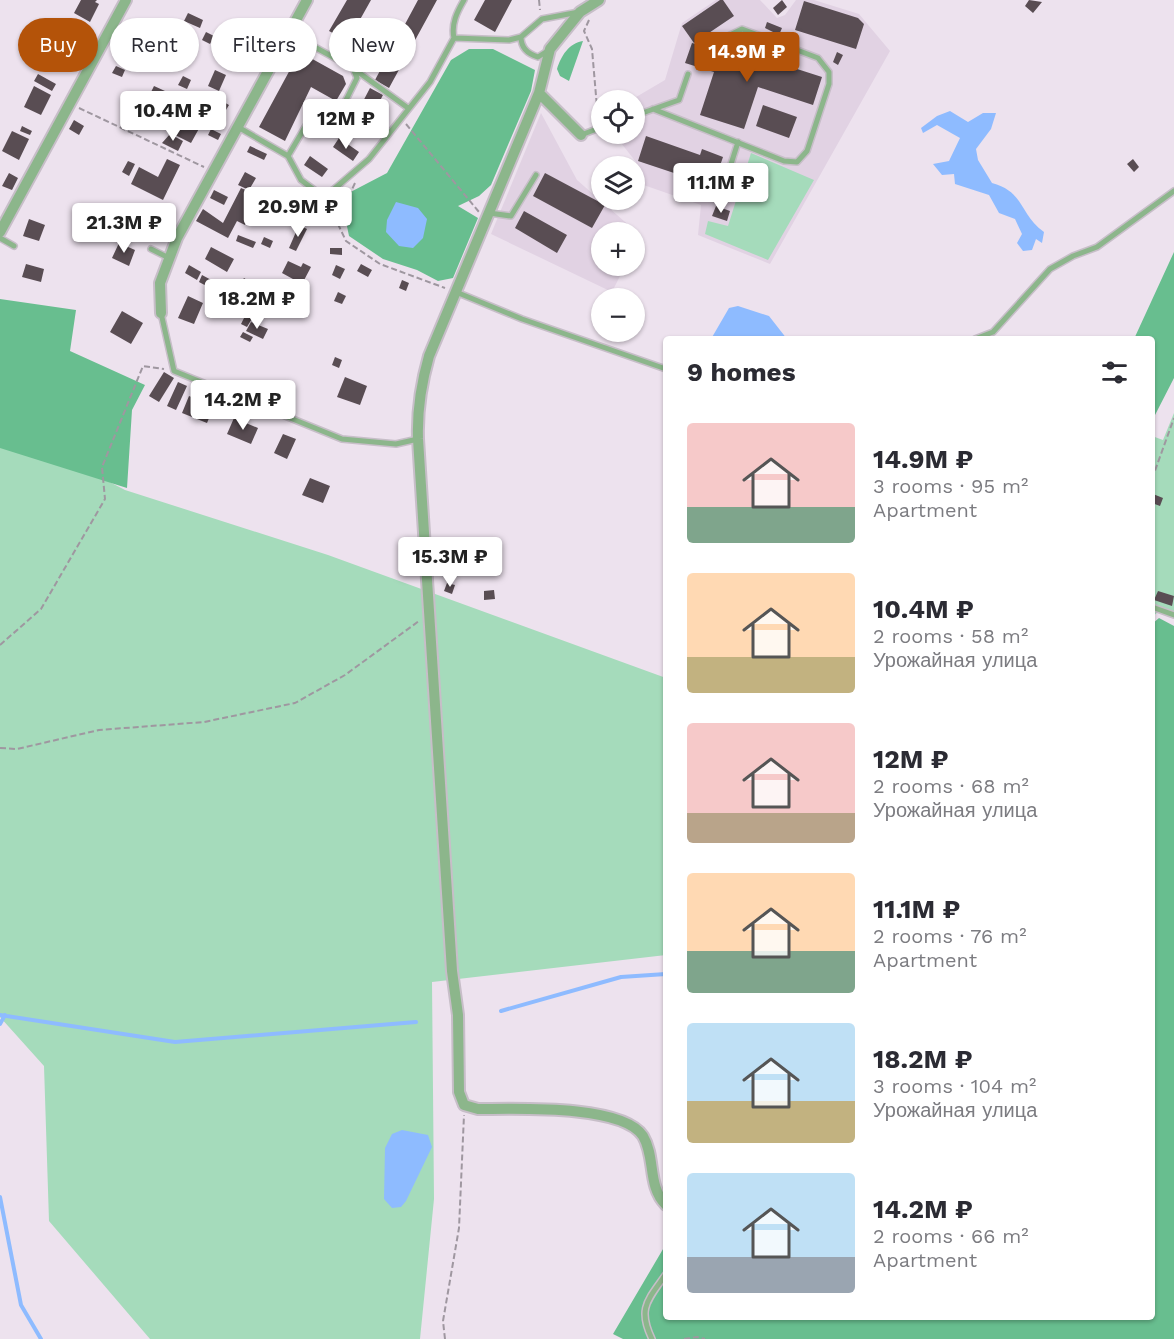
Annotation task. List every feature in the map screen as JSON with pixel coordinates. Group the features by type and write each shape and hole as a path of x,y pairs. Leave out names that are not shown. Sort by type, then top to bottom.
{"street":[{"path":"0,232 126,0"},
{"path":"298,18 308,0"},
{"path":"599,0 584,10 550,49 539,93 486,216 422,379 417,414 418,439 452,971 458,1015 459,1092 464,1105 478,1109 576,1110 622,1120 642,1134 650,1153 652,1178 659,1198 663,1202"},
{"path":"161,313 160,283 169,258 268,72"},
{"path":"539,93 581,135"}],"lane":[{"path":"238,127 288,156 300,180 321,195 353,175 369,159 430,82 454,38 452,30 464,0"},
{"path":"454,38 509,40 521,37 542,19 584,10"},
{"path":"653,109 784,160 797,162 807,151 829,84 829,72 818,58 742,29 716,42"},
{"path":"521,37 523,48 531,55 538,57 550,49"},
{"path":"288,156 318,105 338,116 357,78 354,72"},
{"path":"357,72 408,108"},
{"path":"645,112 679,100 688,74"},
{"path":"581,135 591,131"},
{"path":"719,202 738,142"},
{"path":"486,216 511,216 536,175"},
{"path":"984,336 993,333 1050,269 1096,247 1174,191"},
{"path":"0,238 14,246"},
{"path":"151,249 169,258"},
{"path":"456,292 522,319 663,368"},
{"path":"161,313 174,371 342,439 396,444 418,439"},
{"path":"1155,608 1174,615"},
{"path":"652,1339 644,1321 647,1300 663,1278"}],"path":[{"path":"584,10 592,15 584,31 592,49 596,90"},
{"path":"71,104 214,172"},
{"path":"401,117 468,202 486,216"},
{"path":"353,175 355,184 337,222 346,241 380,264 456,292"},
{"path":"0,645 41,609 105,499 102,467 143,366 174,371"},
{"path":"1155,470 1174,418"},
{"path":"0,748 17,749 99,730 204,722 295,703 345,675 429,614"},
{"path":"445,1339 443,1321 459,1228 464,1105"},
{"path":"684,1339 697,1337 705,1339"}],"shaded area":[{"path":"716,0 760,0 777,18 785,15 796,0 814,0 859,14 890,51 770,264 698,235 701,205 645,185 645,156 631,156 622,144 645,144 645,92 665,80 682,23"},
{"path":"541,113 577,180 591,192 591,210 611,210 625,222 591,222 591,276 620,276 614,288 604,288 491,234"}],"green space":[{"path":"583,41 569,81 560,76 557,69 563,55 570,47"},
{"path":"469,49 493,49 535,70 531,91 491,185 479,196 458,206 478,218 453,278 438,281 417,270 383,259 349,236 341,197 387,173 451,60"},
{"path":"751,153 814,180 768,260 705,234 708,221 728,226"},
{"path":"1174,252 1174,378 1155,415 1155,336 1135,336"},
{"path":"0,299 76,310 70,351 145,385 132,410 127,488 0,448"},
{"path":"1174,413 1174,618 1158,612 1155,614 1155,437 1163,440"},
{"path":"0,425 125,490 328,555 663,677 663,955 432,982 434,1199 420,1339 150,1339 49,1221 44,1066 0,1017"},
{"path":"1159,618 1174,626 1174,1339 623,1339 613,1334 663,1249 663,1320 1155,1320 1155,621"}],"water":[{"path":"950,111 968,122 983,113 996,113 991,129 976,149 978,160 992,183 1011,192 1030,218 1044,232 1042,243 1036,239 1032,250 1023,251 1017,243 1022,234 1015,219 999,213 989,195 955,184 954,174 942,175 933,164 949,161 960,138 937,125 923,133 921,128 937,116"},
{"path":"396,202 418,208 427,219 423,238 413,248 399,246 386,232 387,220"},
{"path":"738,306 769,316 785,336 713,336 729,308"},
{"path":"402,1130 428,1135 432,1147 406,1201 401,1207 392,1208 384,1199 385,1148 392,1134"}],"building":[{"path":"81,0 97,0 95,2 99,4 92,18 83,18 74,13"},
{"path":"347,0 371,0 361,18 337,18"},
{"path":"418,0 437,0 416,38 416,18 408,18"},
{"path":"485,0 512,0 495,32 474,20"},
{"path":"723,0 734,16 694,43 682,26"},
{"path":"782,0 787,7 778,15 773,8"},
{"path":"1029,0 1042,2 1033,13 1025,6"},
{"path":"804,1 858,18 864,24 856,49 795,30"},
{"path":"188,13 199,18 186,18"},
{"path":"199,18 203,20 199,28"},
{"path":"767,22 782,28 779,35 765,28"},
{"path":"206,32 211,34 210,44 202,40"},
{"path":"692,43 746,58 747,53 822,77 813,105 758,87 744,129 700,115 714,72 685,63"},
{"path":"837,52 843,55 838,65 833,62"},
{"path":"317,62 329,68 329,72 336,72 343,76 346,84 336,101 311,87 285,141 259,127 289,72 317,72"},
{"path":"113,72 124,72 122,77"},
{"path":"214,72 226,75 219,91 208,86"},
{"path":"379,72 398,72 389,88 375,80"},
{"path":"38,74 56,84 52,91 34,81"},
{"path":"183,76 191,80 187,89 178,85"},
{"path":"34,86 51,95 41,115 24,107"},
{"path":"154,86 165,91 162,98 151,92"},
{"path":"370,88 383,95 371,118 358,111"},
{"path":"196,96 212,105 191,143 175,135"},
{"path":"220,100 229,105 226,110 218,106"},
{"path":"133,103 144,107 138,124 127,120"},
{"path":"763,105 797,117 789,138 756,126"},
{"path":"354,116 366,123 361,133 348,126"},
{"path":"74,120 84,126 79,135 69,129"},
{"path":"22,126 32,131 30,135 20,131"},
{"path":"211,129 221,134 218,140 208,135"},
{"path":"12,131 29,139 19,160 2,151"},
{"path":"170,134 183,141 178,151 162,143"},
{"path":"646,136 700,155 702,149 723,157 709,198 687,191 692,179 645,163 645,156 640,156"},
{"path":"339,138 359,152 353,161 333,147"},
{"path":"250,146 267,154 264,160 247,152"},
{"path":"310,156 328,169 322,177 304,165"},
{"path":"167,159 180,165 163,200 131,184 139,167 158,177"},
{"path":"1133,159 1139,167 1134,172 1127,164"},
{"path":"128,161 135,164 129,176 122,172"},
{"path":"245,172 256,178 249,190 238,185"},
{"path":"9,173 18,178 12,190 2,186"},
{"path":"545,173 591,198 591,210 602,210 595,222 591,222 591,227 533,196"},
{"path":"241,188 259,196 245,225 237,221 228,238 196,221 203,209 223,223"},
{"path":"214,190 228,197 224,205 210,198"},
{"path":"716,206 730,211 727,221 712,216"},
{"path":"524,211 567,235 557,253 515,228"},
{"path":"29,219 45,225 39,241 23,236"},
{"path":"299,225 307,229 296,251 289,248"},
{"path":"238,235 256,242 253,248 236,241"},
{"path":"264,237 273,241 270,248 261,244"},
{"path":"119,243 135,250 129,266 112,258"},
{"path":"211,247 234,259 227,272 205,259"},
{"path":"330,248 342,248 342,255 330,254"},
{"path":"288,261 301,267 303,263 311,267 302,284 282,273"},
{"path":"26,264 44,269 41,282 22,277"},
{"path":"361,264 372,270 368,277 357,271"},
{"path":"189,265 201,272 197,280 185,273"},
{"path":"336,265 345,269 340,279 332,275"},
{"path":"202,275 215,282 212,289 199,282"},
{"path":"244,278 250,282 244,293 237,289"},
{"path":"402,280 409,283 406,291 399,288"},
{"path":"338,292 346,296 342,304 334,301"},
{"path":"188,296 203,303 194,324 178,318"},
{"path":"257,296 268,300 264,309 252,307"},
{"path":"122,311 143,323 131,344 110,332"},
{"path":"247,312 254,315 247,327 241,324"},
{"path":"251,322 268,329 263,339 246,331"},
{"path":"243,332 253,337 250,342 240,337"},
{"path":"335,357 342,360 339,368 332,365"},
{"path":"164,372 174,378 159,402 149,396"},
{"path":"345,377 367,386 360,405 337,397"},
{"path":"178,382 187,386 176,410 167,406"},
{"path":"189,396 214,406 207,423 182,413"},
{"path":"234,418 258,428 251,444 227,434"},
{"path":"283,434 296,439 287,459 274,453"},
{"path":"310,478 330,486 323,503 302,495"},
{"path":"1155,495 1163,498 1160,506 1155,504"},
{"path":"447,583 455,585 452,594 444,591"},
{"path":"494,590 495,599 484,600 484,591"},
{"path":"1158,591 1174,596 1172,606 1155,600"}],"waterway":[{"path":"501,1011 621,977 663,974"},
{"path":"0,1015 175,1042 416,1022"},
{"path":"0,1024 5,1015"},
{"path":"0,1197 21,1305 41,1339"}]}
